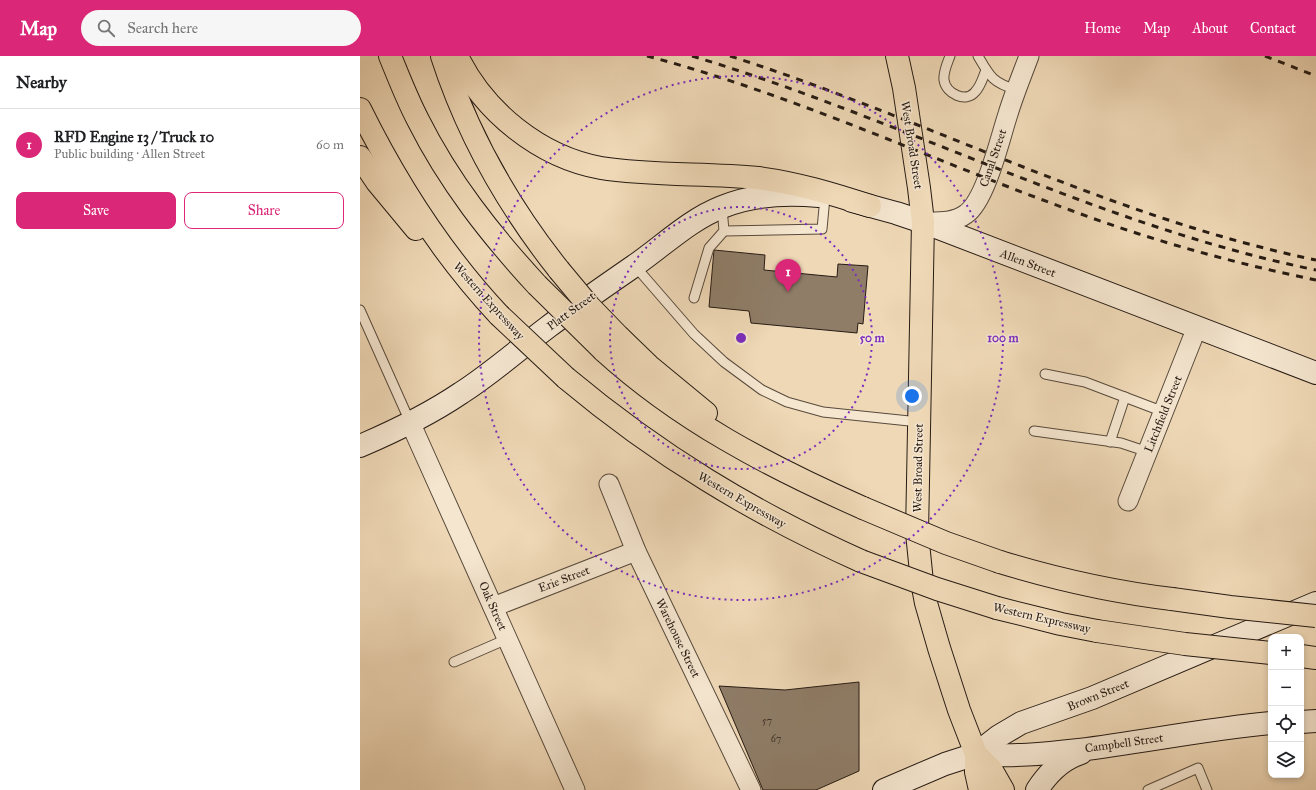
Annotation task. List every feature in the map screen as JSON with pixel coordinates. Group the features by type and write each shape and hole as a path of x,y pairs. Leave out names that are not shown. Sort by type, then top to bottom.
{"main road":[{"path":"390,56 404,91 418,120 449,175 486,226 537,285 611,343"},
{"path":"442,56 455,92 496,177 530,231 559,270 589,306 611,343 653,393 702,426 769,464 863,508 946,543 1000,562 1065,580 1128,593 1230,607 1316,616"},
{"path":"457,56 474,84 490,104 508,122 532,140 549,150 573,160 595,166 621,170 730,176 781,181 870,206"},
{"name":"West Broad Street","path":"897,56 905,96 923,222 917,533 922,582 926,603 939,648 959,710 976,754 976,772 980,790"},
{"name":"Western Expressway","path":"360,109 386,158 428,227 465,277 499,315 566,378 632,430 707,481 789,527 861,561 937,589 998,608 1061,624 1097,631 1185,644 1268,653"},
{"path":"360,157 387,194 427,242 499,315"},
{"name":"Allen Street","path":"727,205 752,197 774,195 825,197 896,213 923,222 1316,373"},
{"name":"Platt Street","path":"360,446 435,409 474,384 558,320 635,266 682,230 703,216 727,205"},
{"name":"Brown Street","path":"884,790 939,766 976,754 999,736 1021,724 1092,698 1316,603"},
{"path":"1304,656 1316,658"},
{"path":"1304,722 1316,721"},
{"name":"Campbell Street","path":"976,754 1018,756 1098,747 1224,728 1268,723"},
{"path":"1037,790 1046,778 1063,762 1077,754 1098,747"},
{"name":"West Broad Street","path":"976,754 991,769 1003,790"}],"street":[{"name":"Canal Street","path":"923,222 953,220 966,214 975,205 998,148 1006,118 1029,56"},
{"name":"Litchfield Street","path":"1128,501 1197,327"},
{"name":"Oak Street","path":"410,422 575,790"},
{"name":"Warehouse Street","path":"609,484 636,550 751,790"},
{"name":"Erie Street","path":"493,607 636,550"}],"lane":[{"path":"950,56 944,80 947,87 953,94 958,96 968,98 974,94 979,87 986,70"},
{"path":"978,56 986,70 993,78 1002,85 1016,90"},
{"path":"724,231 822,229 825,197"},
{"path":"694,298 709,248 724,231 727,205"},
{"path":"635,266 694,334 724,362 762,390 787,402 823,412 919,422"},
{"path":"360,310 410,422"},
{"path":"1045,374 1085,382 1164,412"},
{"path":"1110,442 1125,397"},
{"path":"1034,431 1121,443 1148,452"},
{"path":"454,662 507,639"},
{"path":"1148,790 1198,768 1207,790"}],"building":[{"path":"714,250 765,255 764,270 837,277 838,264 868,266 863,324 858,323 857,333 751,323 749,311 709,307"},
{"path":"859,682 859,771 816,790 763,790 719,686 785,690"}],"railway":[{"path":"647,56 701,71 807,108 1100,221 1192,250 1316,280"},
{"path":"692,56 770,81 1079,200 1156,227 1235,251 1316,270"},
{"path":"730,56 803,81 1093,194 1240,242 1316,260"},
{"path":"1265,56 1316,76"}],"place":[{"name":"RFD Engine 13 / Truck 10","path":"788,292"}]}
